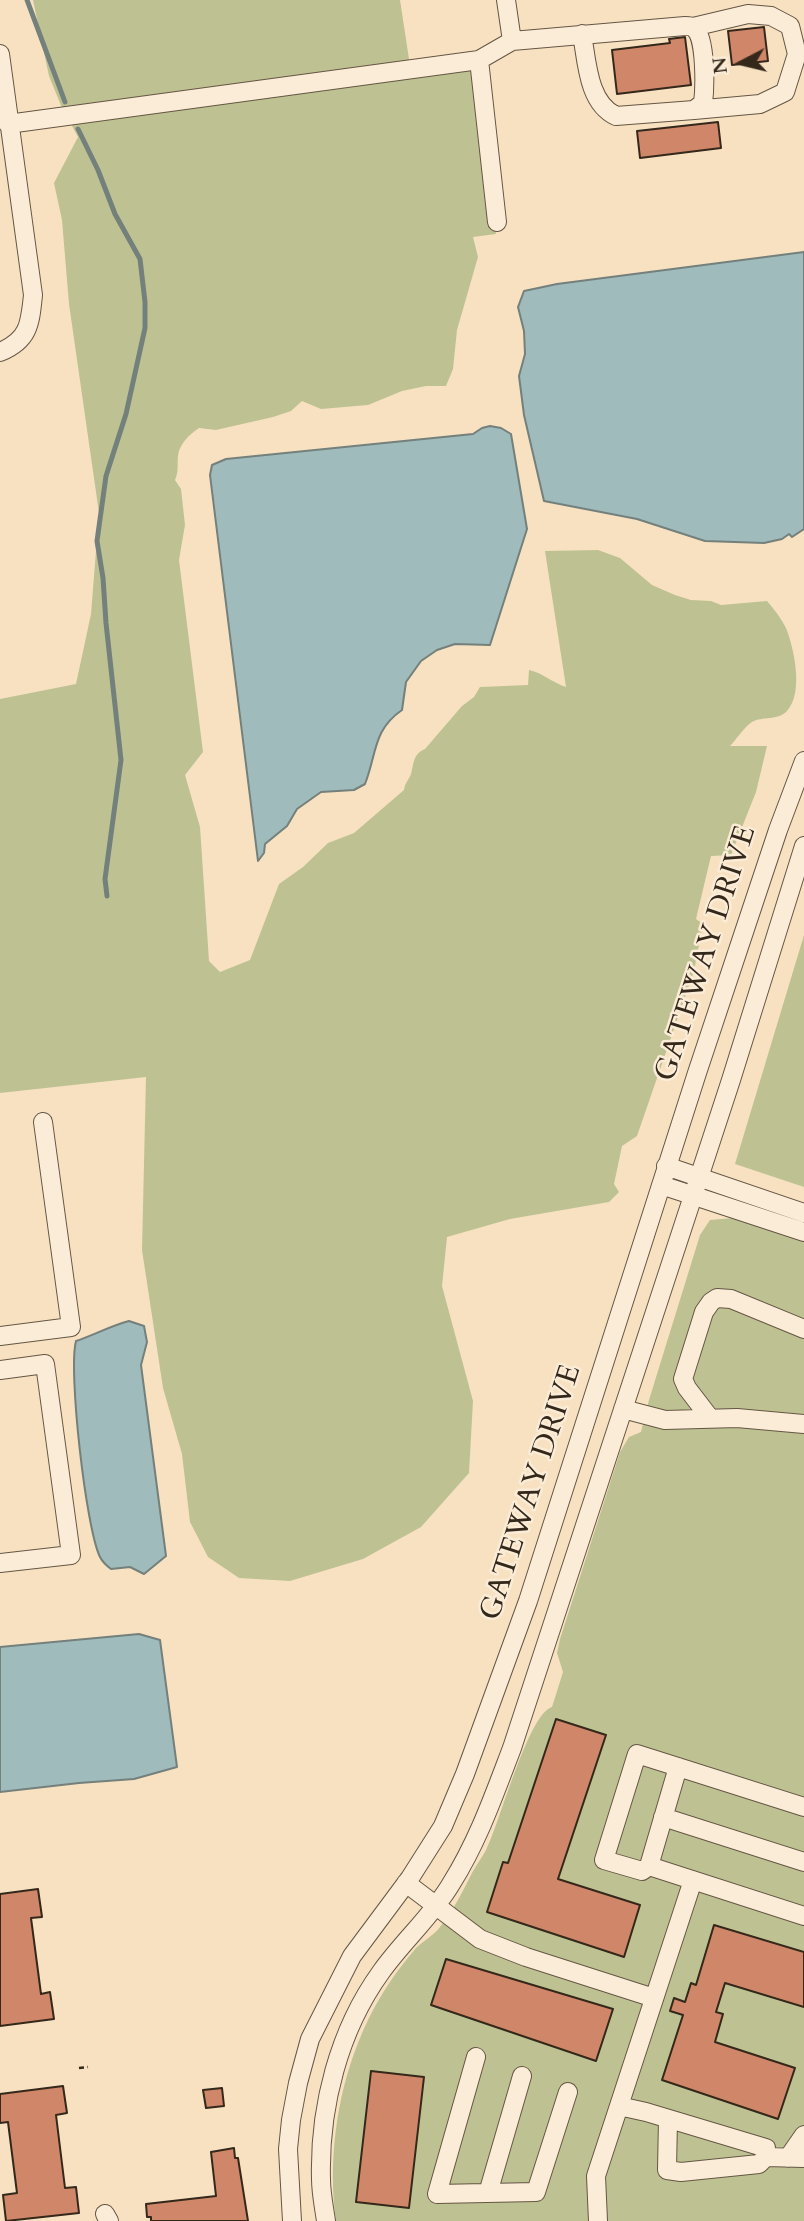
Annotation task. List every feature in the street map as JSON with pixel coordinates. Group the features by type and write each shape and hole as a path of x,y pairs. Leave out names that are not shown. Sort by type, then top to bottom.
{"street":[{"path":"506,0 512,41"},
{"path":"8,124 479,60 512,41 582,34 692,27 748,14 771,16 790,26 797,54 785,92 760,104 616,117 606,111 597,100 582,34"},
{"path":"692,27 698,31 701,43 705,85 703,103 694,110"},
{"path":"0,54 33,295 30,323 23,337 0,352"},
{"path":"479,60 497,222"},
{"name":"GATEWAY DRIVE","path":"292,2221 288,2149 298,2083 310,2039 352,1956 406,1883 443,1826 465,1774 528,1601 666,1166 773,843 804,761"},
{"name":"GATEWAY DRIVE","path":"326,2221 321,2180 324,2118 341,2051 359,2010 380,1973 450,1886 478,1836 512,1748 804,846"},
{"path":"0,1336 71,1327 43,1122"},
{"path":"666,1166 804,1213"},
{"path":"661,1185 804,1232"},
{"path":"710,1418 683,1379 704,1312 710,1302 718,1297 731,1299 804,1329"},
{"path":"0,1370 45,1364 71,1555 0,1563"},
{"path":"623,1409 665,1420 710,1418 804,1424"},
{"path":"504,1668 535,1679"},
{"path":"678,1767 649,1866 642,1871 604,1860 637,1754 678,1767 804,1807"},
{"path":"663,1817 804,1862"},
{"path":"649,1866 804,1916"},
{"path":"598,2221 596,2176 693,1880"},
{"path":"406,1883 480,1939 526,1957 654,1998"},
{"path":"476,2057 437,2194 536,2192 568,2092"},
{"path":"488,2193 522,2077"},
{"path":"619,2106 668,2119 766,2148 766,2157 759,2164 681,2172 667,2170 668,2119"},
{"path":"766,2157 796,2158 804,2135"}],"path":[{"path":"79,2068 88,2067"}],"green space":[{"path":"33,0 400,0 409,61 62,108 49,76"},
{"path":"471,70 496,234 473,237 478,257 457,330 453,369 446,386 426,386 402,391 368,405 321,409 302,401 291,411 273,417 216,430 199,428 180,447 175,480 181,489 185,525 179,560 203,752 185,775 200,827 209,961 220,972 250,960 279,884 303,867 328,843 354,833 404,790 416,756 462,706 474,697 480,687 528,685 529,670 566,687 545,551 598,550 620,558 652,585 691,600 711,601 721,605 767,601 782,621 789,637 796,670 795,693 787,711 775,717 752,722 730,746 767,746 756,792 731,855 711,856 696,919 703,924 694,971 637,1136 622,1146 614,1184 619,1192 609,1202 510,1219 447,1237 442,1286 473,1401 469,1473 421,1527 363,1559 290,1581 239,1578 208,1557 190,1522 182,1454 163,1388 142,1250 146,1077 0,1093 0,699 76,684 91,614 99,513 69,304 62,220 54,183 78,137 71,124"},
{"path":"804,935 804,1187 735,1164"},
{"path":"733,1218 804,1242 804,2221 336,2221 333,2176 336,2131 344,2086 358,2043 369,2017 390,1981 416,1948 435,1933 457,1901 486,1850 524,1748 543,1714 552,1707 563,1672 557,1653 560,1639 620,1452 629,1437 641,1432 700,1235 710,1220"}],"water":[{"path":"804,252 804,529 792,537 789,534 782,539 764,543 705,541 637,519 544,501 524,415 519,376 525,354 524,331 518,307 524,291 557,284"},
{"path":"490,426 511,434 527,529 490,645 455,644 437,650 421,661 406,682 402,710 381,734 365,784 354,790 321,792 297,809 287,826 265,844 264,853 258,861 210,475 212,465 226,459 473,434"},
{"path":"129,1321 144,1326 147,1342 141,1365 166,1556 144,1574 130,1567 111,1569 100,1557 84,1484 74,1383 76,1341"},
{"path":"139,1634 160,1640 177,1767 134,1779 0,1792 0,1647"}],"building":[{"path":"764,27 768,61 732,65 728,31"},
{"path":"685,37 691,85 617,94 612,50 670,43 669,39"},
{"path":"718,122 721,148 640,158 637,131"},
{"path":"556,1719 606,1735 558,1879 640,1905 624,1957 487,1912 503,1862 508,1863"},
{"path":"38,1889 42,1917 31,1918 41,1994 50,1992 54,2019 0,2026 0,1894"},
{"path":"714,1925 804,1952 804,2007 725,1983 716,2012 723,2014 715,2042 795,2068 778,2119 662,2080 683,2015 670,2011 674,1998 685,2002 691,1983 696,1985"},
{"path":"446,1959 613,2009 596,2061 431,2005"},
{"path":"371,2071 424,2077 409,2208 356,2202"},
{"path":"63,2086 67,2113 56,2115 65,2188 76,2187 79,2213 6,2221 3,2195 17,2193 8,2122 0,2123 0,2094"},
{"path":"222,2088 224,2106 206,2108 203,2090"},
{"path":"234,2148 248,2221 151,2221 151,2217 147,2217 146,2204 216,2196 211,2152"}],"waterway":[{"path":"27,0 65,102"},
{"path":"78,129 115,214 140,259 145,302 145,328 126,414 106,476 97,541 121,760 105,879 107,896"}]}
